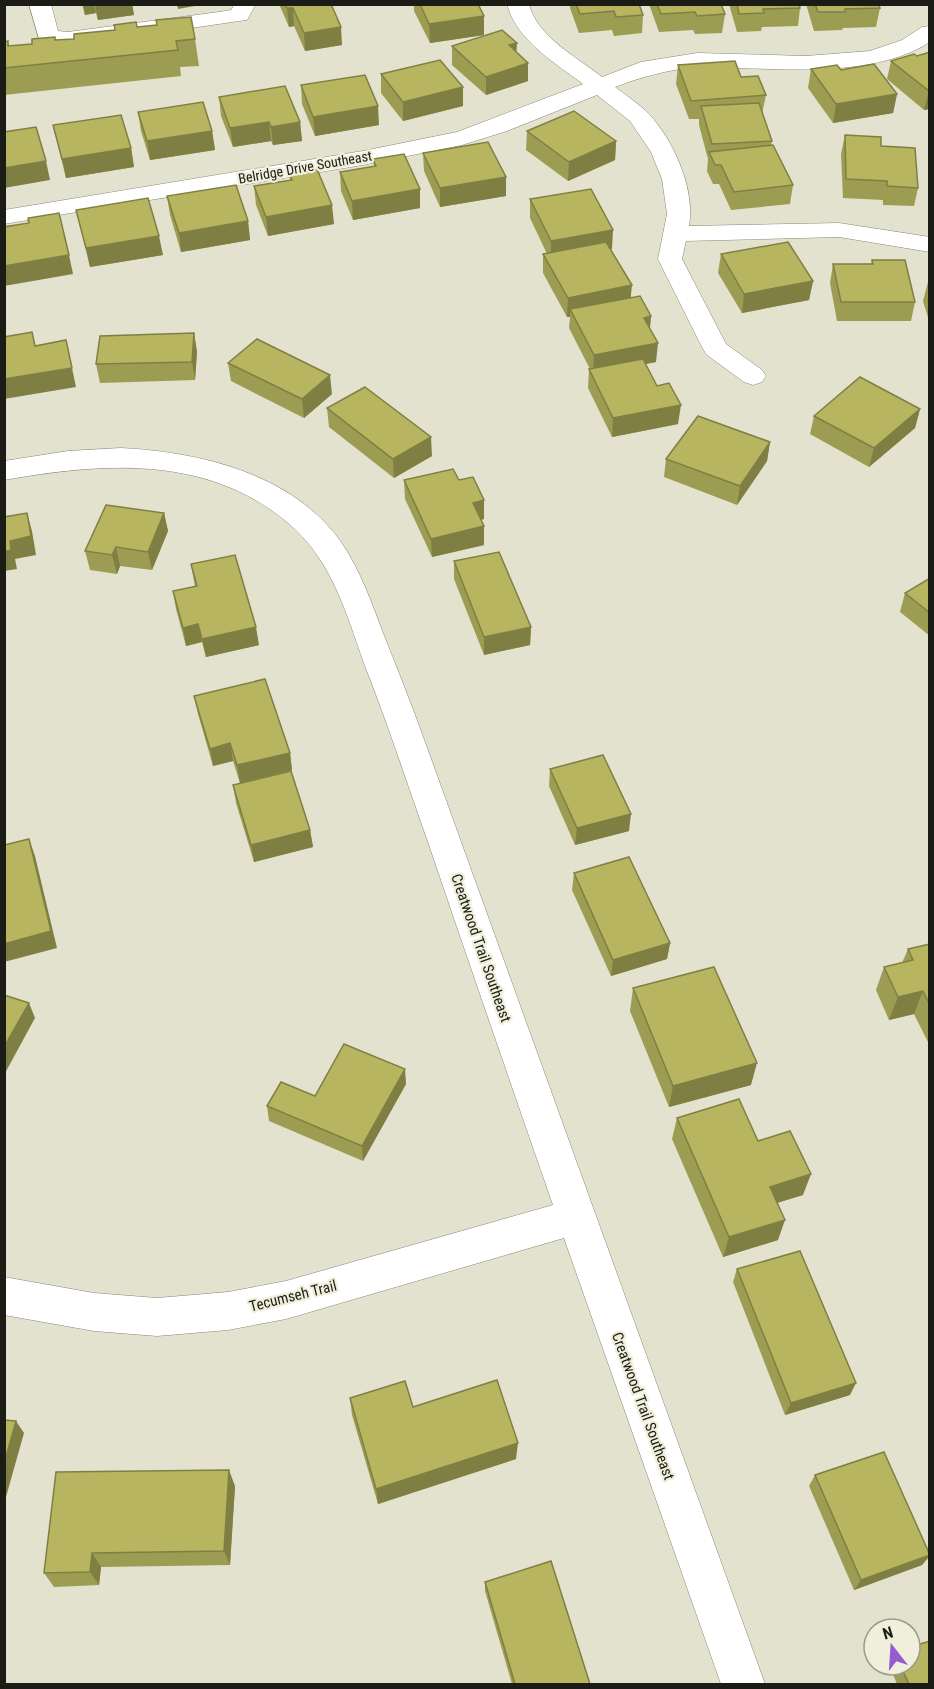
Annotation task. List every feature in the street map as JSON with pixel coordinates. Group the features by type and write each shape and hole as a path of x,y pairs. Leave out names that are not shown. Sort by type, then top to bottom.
{"street":[{"path":"40,4 48,37 68,39 229,17 239,15 246,4"},
{"path":"518,4 521,16 540,40 638,116 663,152 674,179 679,214 670,259 716,349 753,376"},
{"name":"Belridge Drive Southeast","path":"4,217 351,160 462,138 499,126 642,69 697,60 806,63 872,57 910,45 930,32"},
{"path":"675,233 723,234 839,230 930,245"},
{"name":"Creatwood Trail Southeast","path":"4,471 92,458 148,459 197,467 239,480 285,504 320,536 344,568 390,688 575,1217 743,1684"},
{"name":"Tecumseh Trail","path":"4,1296 94,1312 157,1317 228,1311 286,1300 575,1217"}],"building":[{"path":"285,4 331,4 341,27 304,33 293,8 287,8"},
{"path":"420,4 478,4 484,16 429,24"},
{"path":"576,4 639,4 643,15 616,17 614,11 580,14"},
{"path":"657,4 721,4 725,14 697,16 695,12 661,14"},
{"path":"737,4 799,4 800,8 763,9 764,13 739,14"},
{"path":"815,4 878,4 880,8 818,12"},
{"path":"191,17 195,39 176,41 178,50 4,68 4,42 8,41 8,46 32,44 32,39 55,37 55,40 74,39 74,34 115,30 114,25 136,22 137,27 157,25 156,20"},
{"path":"502,30 517,43 509,45 528,63 486,77 452,46"},
{"path":"930,52 930,91 891,61 914,54 917,56"},
{"path":"440,60 463,87 403,102 381,74"},
{"path":"735,61 741,77 758,76 766,95 691,101 678,65"},
{"path":"874,64 897,94 836,104 811,69 837,65 841,70"},
{"path":"365,75 378,106 313,117 301,85"},
{"path":"285,86 300,122 271,127 269,122 230,128 219,97"},
{"path":"203,102 212,131 147,141 138,112"},
{"path":"759,103 772,141 712,144 701,106"},
{"path":"574,111 616,141 569,162 527,131"},
{"path":"121,115 131,148 62,159 53,125"},
{"path":"36,127 46,161 4,168 4,132"},
{"path":"845,135 881,137 881,146 915,148 918,188 887,186 887,181 846,179"},
{"path":"488,142 506,177 440,188 423,153"},
{"path":"773,145 793,185 734,192 721,165 715,165 709,152"},
{"path":"404,154 420,189 352,201 340,172 376,166 373,159"},
{"path":"317,169 332,205 266,217 254,186 292,180 289,173"},
{"path":"236,185 248,221 179,233 167,196"},
{"path":"591,189 613,230 551,241 530,199"},
{"path":"148,198 159,236 86,248 76,210"},
{"path":"59,213 69,255 4,266 4,227 29,223 28,218"},
{"path":"606,242 632,285 568,298 543,254"},
{"path":"788,242 813,281 744,294 721,254"},
{"path":"872,260 905,260 915,302 841,302 833,264 873,264"},
{"path":"640,296 651,316 644,318 658,343 594,355 570,309"},
{"path":"32,332 35,346 66,340 72,368 4,379 4,337"},
{"path":"194,333 192,362 96,364 100,336"},
{"path":"257,339 330,375 302,399 228,363"},
{"path":"643,359 657,386 669,383 681,405 613,418 589,369"},
{"path":"860,377 920,409 874,448 814,416"},
{"path":"365,387 431,437 393,459 327,408"},
{"path":"698,416 770,442 740,486 666,459"},
{"path":"453,469 459,480 473,477 484,500 473,503 484,526 431,539 404,480"},
{"path":"106,505 164,513 148,552 116,547 112,555 85,551"},
{"path":"27,513 31,536 10,541 11,550 4,552 4,517"},
{"path":"499,552 531,627 484,637 454,561"},
{"path":"235,555 256,627 202,639 198,624 183,628 173,591 197,586 191,564"},
{"path":"930,578 930,613 905,593"},
{"path":"265,679 290,753 237,765 230,743 210,749 194,696"},
{"path":"603,755 631,814 577,828 550,769"},
{"path":"291,771 310,830 251,845 233,785"},
{"path":"29,839 51,931 4,944 4,845"},
{"path":"629,857 670,943 613,960 574,873"},
{"path":"930,944 930,1005 923,991 898,997 884,967 913,960 908,949"},
{"path":"714,967 757,1063 673,1086 633,988"},
{"path":"4,995 29,1003 4,1047"},
{"path":"344,1044 405,1069 362,1146 267,1106 281,1082 315,1096"},
{"path":"739,1099 758,1141 790,1131 811,1174 770,1187 785,1220 729,1237 677,1118"},
{"path":"800,1251 856,1383 791,1403 737,1269"},
{"path":"497,1380 518,1443 376,1489 350,1398 405,1381 413,1407"},
{"path":"4,1420 16,1421 4,1464"},
{"path":"884,1452 930,1555 861,1580 815,1475"},
{"path":"229,1470 224,1551 92,1553 90,1572 44,1573 56,1472"},
{"path":"551,1561 590,1684 515,1684 485,1582"},
{"path":"930,1641 930,1684 909,1684 906,1677 922,1677 922,1643"}]}
